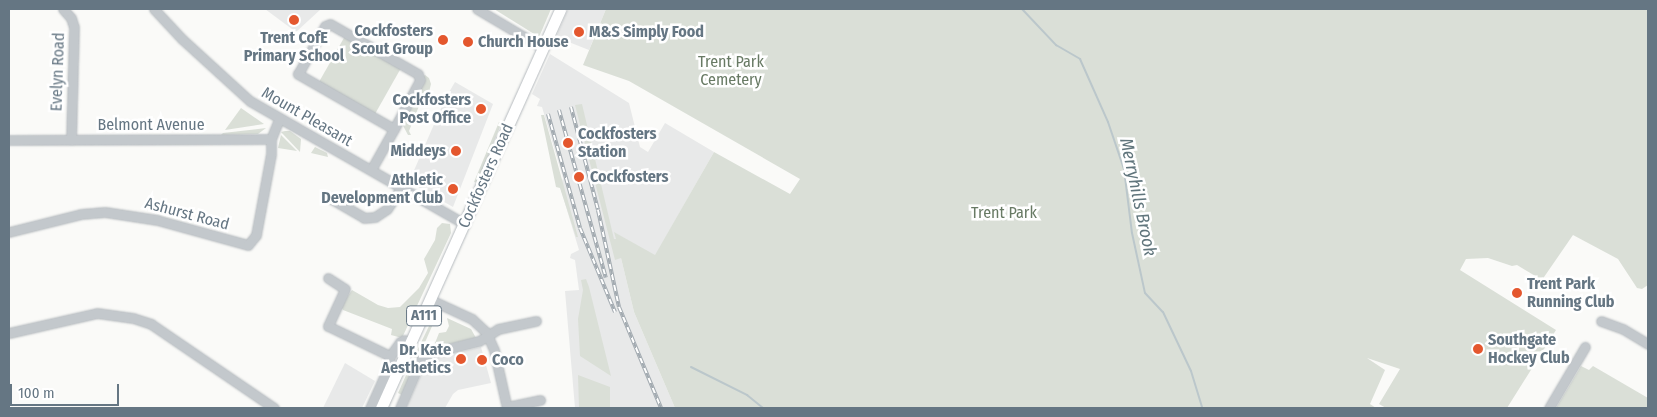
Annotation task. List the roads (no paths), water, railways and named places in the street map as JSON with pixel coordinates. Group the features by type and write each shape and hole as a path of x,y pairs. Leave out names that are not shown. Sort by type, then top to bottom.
{"main road":[{"name":"Cockfosters Road","path":"381,408 560,9"}],"street":[{"name":"Evelyn Road","path":"63,9 71,18 74,27 71,140"},
{"name":"Mount Pleasant","path":"154,9 231,86 250,101 280,120 465,224"},
{"path":"477,9 543,48"},
{"path":"371,170 394,129 420,80 418,74 335,26 330,24 325,26 298,74 394,129"},
{"path":"271,140 280,120"},
{"name":"Belmont Avenue","path":"9,140 271,140"},
{"name":"Ashurst Road","path":"9,232 81,214 105,212 157,220 248,245 256,236 271,154 271,140"},
{"path":"330,198 364,218 375,217 387,209 401,188"},
{"path":"328,278 345,289 328,326 390,356"},
{"path":"431,300 472,319 488,335 507,408 540,400"},
{"path":"9,333 97,312 133,318 151,324 274,408"},
{"path":"400,408 423,355 479,341 498,329 536,321"},
{"path":"1601,321 1623,329 1648,344"},
{"path":"370,408 388,368 390,356 394,353 400,342 404,340 411,343"},
{"path":"1549,408 1586,348"}],"waterway":[{"name":"Merryhills Brook","path":"1022,9 1056,45 1080,59 1108,122 1124,169 1132,233 1145,293 1163,312 1191,371 1202,408"},
{"path":"691,367 747,395 763,408"}],"railway":[{"path":"571,107 598,210 619,307 661,408"},
{"path":"559,110 606,278"},
{"path":"548,114 580,228 615,312"}],"place":[{"name":"Trent CofE Primary School","path":"294,20"},
{"name":"M&S Simply Food","path":"579,32"},
{"name":"Cockfosters Scout Group","path":"443,40"},
{"name":"Church House","path":"468,42"},
{"name":"Cockfosters Post Office","path":"481,109"},
{"name":"Cockfosters Station","path":"568,143"},
{"name":"Middeys","path":"456,151"},
{"name":"Cockfosters","path":"579,177"},
{"name":"Athletic Development Club","path":"453,189"},
{"name":"Trent Park Running Club","path":"1517,293"},
{"name":"Southgate Hockey Club","path":"1478,349"},
{"name":"Dr. Kate Aesthetics","path":"461,359"},
{"name":"Coco","path":"482,360"}],"park label":[{"name":"Trent Park Cemetery","path":"731,71"},
{"name":"Trent Park","path":"1004,213"}]}
